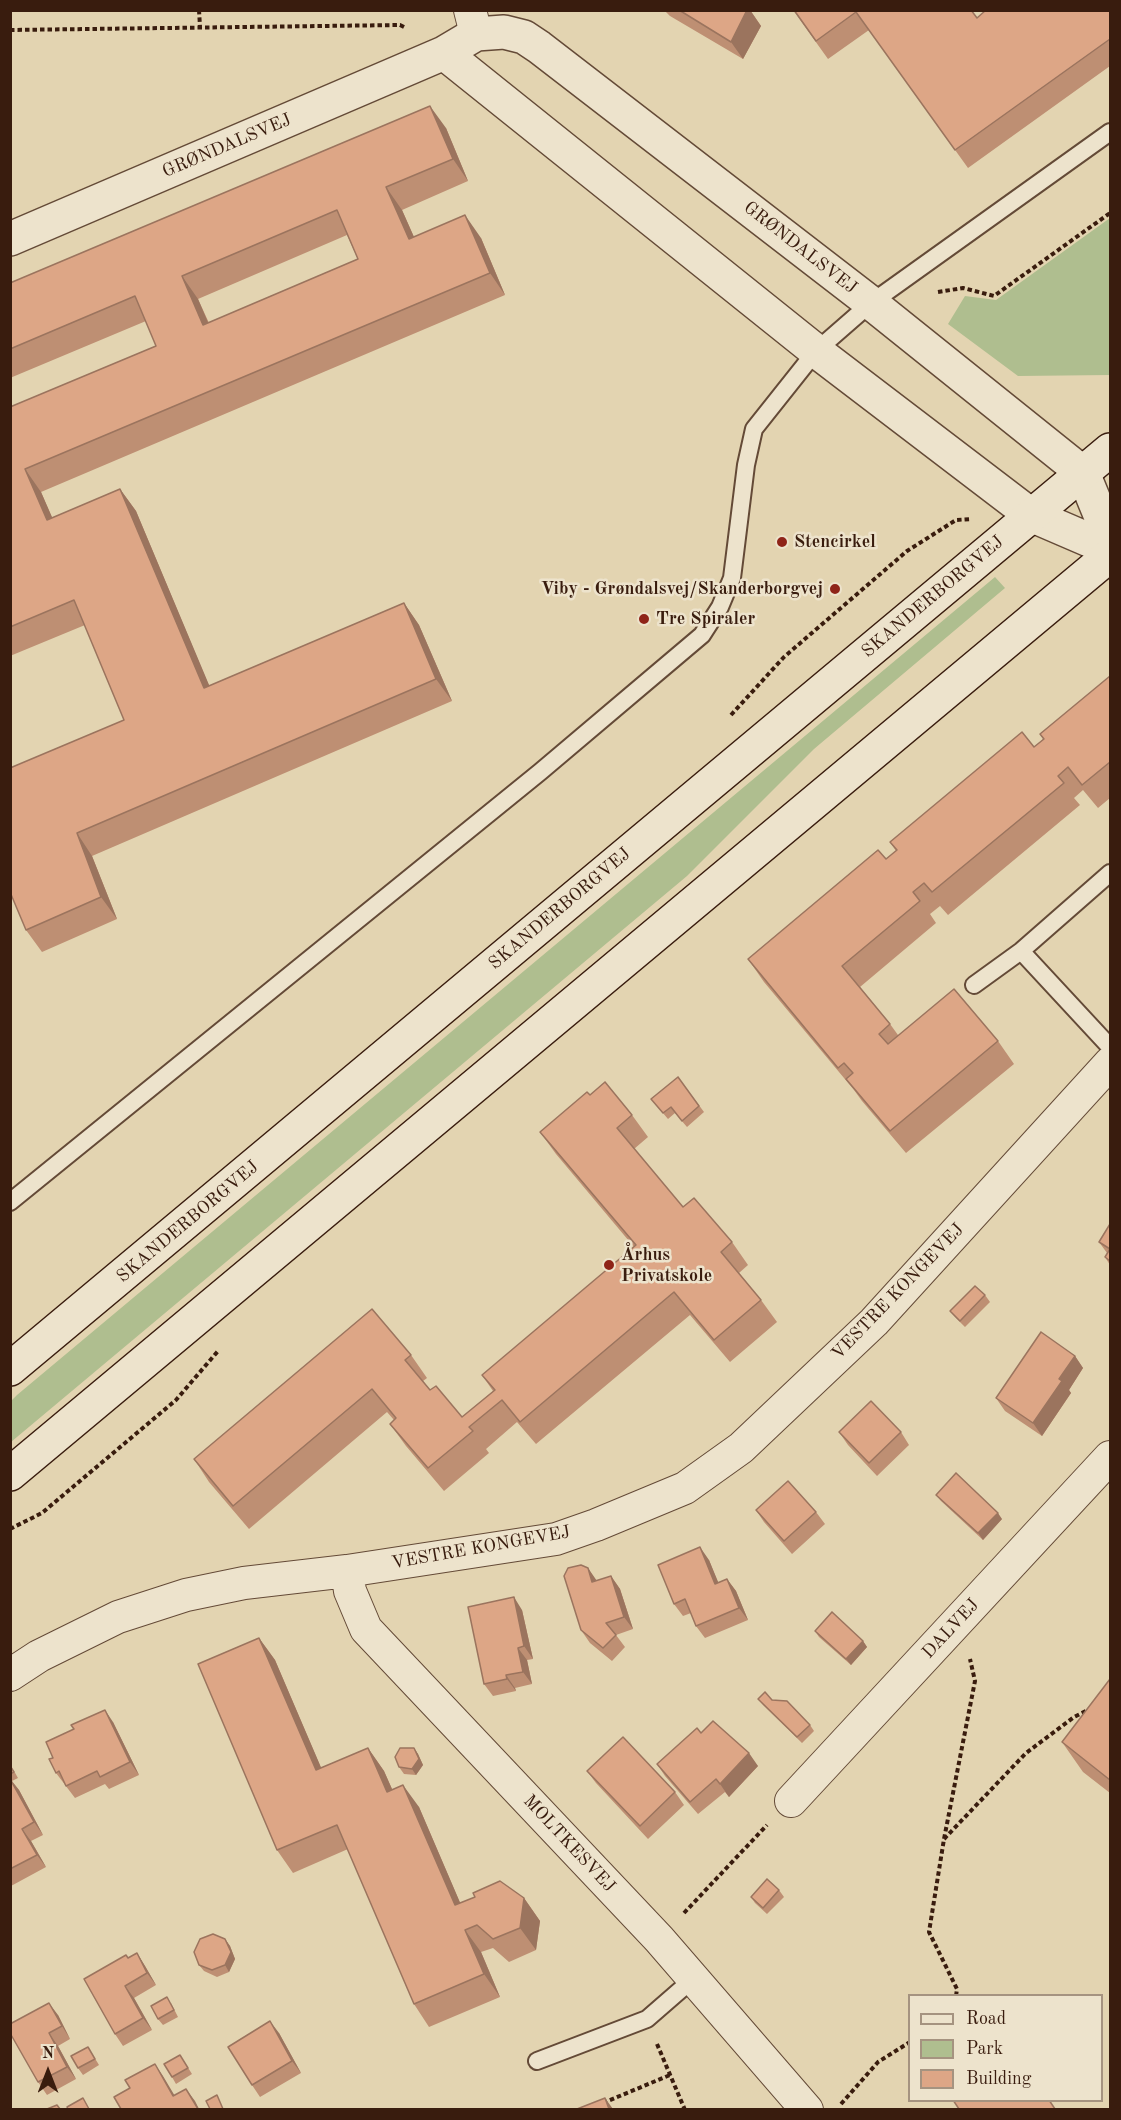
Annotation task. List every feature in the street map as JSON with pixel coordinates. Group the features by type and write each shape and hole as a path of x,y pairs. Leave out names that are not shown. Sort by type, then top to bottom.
{"main road":[{"name":"GRØNDALSVEJ","path":"10,239 444,53 473,22 524,38 539,46 871,303 1083,473 1110,539"},
{"path":"444,53 816,351 1031,514 1110,549"},
{"name":"SKANDERBORGVEJ","path":"10,1369 1110,450"},
{"path":"10,1474 1110,555"}],"street":[{"name":"VESTRE KONGEVEJ","path":"10,1675 39,1656 118,1617 186,1595 244,1583 347,1571 556,1539 686,1488 741,1448 874,1322 1110,1063"},
{"name":"DALVEJ","path":"791,1801 1110,1457"},
{"name":"MOLTKESVEJ","path":"347,1571 350,1590 366,1629 659,1939 807,2109"}],"lane":[{"path":"10,1202 540,772 702,635 720,607 732,578 746,465 754,429 816,351 871,303 1110,132"},
{"path":"974,984 1021,951 1110,873"},
{"path":"1021,951 1110,1047"},
{"path":"537,2061 647,2019 693,1979"}],"path":[{"path":"200,10 200,27"},
{"path":"10,30 400,25 444,53"},
{"path":"928,294 963,288 994,296 1110,213"},
{"path":"10,1530 42,1513 176,1400 219,1350"},
{"path":"952,1629 969,1651 975,1681 944,1839 929,1932 957,1989 956,1994"},
{"path":"944,1839 1026,1753 1074,1717 1092,1707"},
{"path":"659,1939 791,1801"},
{"path":"647,2019 685,2109"},
{"path":"836,2109 878,2062 908,2043"},
{"path":"598,2105 670,2075"}],"green space":[{"path":"1110,218 1110,375 1018,376 948,324 965,296 996,300"},
{"path":"995,577 1005,588 814,749 687,876 11,1442 11,1401 17,1395"}],"building":[{"path":"679,10 747,10 731,42"},
{"path":"794,10 971,10 977,18 986,10 1110,10 1110,39 955,150 856,12 816,41"},
{"path":"430,106 453,159 386,187 409,239 465,215 490,273 25,469 47,520 120,489 204,688 404,603 436,679 77,833 101,897 26,930 10,892 10,768 124,720 74,600 10,627 10,407 156,346 135,296 10,349 10,283","holes":["337,210 358,259 203,325 182,276"]},
{"path":"1110,676 1110,762 1082,785 1068,767 1058,776 1064,783 932,892 924,883 913,892 920,901 842,966 890,1024 879,1034 888,1044 954,989 998,1041 890,1131 846,1079 853,1073 844,1063 838,1068 748,959 878,850 886,859 897,850 890,842 1022,732 1034,747 1044,739 1040,734"},
{"path":"678,1077 699,1106 682,1121 671,1107 663,1113 651,1099"},
{"path":"605,1082 632,1115 617,1128 683,1207 694,1198 732,1242 721,1252 761,1300 714,1340 674,1292 520,1422 502,1400 469,1427 473,1431 428,1468 390,1424 396,1418 372,1389 233,1506 194,1459 372,1309 411,1355 405,1360 430,1390 436,1386 462,1417 495,1390 482,1375 636,1245 540,1132 587,1092 590,1095"},
{"path":"1110,1224 1110,1249 1099,1242"},
{"path":"1110,1249 1110,1261 1105,1257"},
{"path":"975,1286 985,1295 960,1321 950,1311"},
{"path":"1041,1332 1075,1356 1059,1379 1062,1381 1033,1423 996,1398"},
{"path":"871,1401 901,1432 869,1463 839,1432"},
{"path":"956,1473 998,1513 978,1533 936,1495"},
{"path":"788,1481 816,1512 784,1541 756,1510"},
{"path":"700,1547 715,1584 727,1579 739,1608 696,1626 685,1599 674,1604 658,1565"},
{"path":"581,1565 588,1568 592,1582 611,1576 624,1617 606,1623 616,1635 603,1648 581,1630 564,1576 568,1568"},
{"path":"514,1597 524,1646 518,1648 523,1672 506,1675 507,1679 484,1684 468,1607"},
{"path":"832,1612 863,1641 846,1659 815,1631"},
{"path":"259,1638 316,1770 368,1748 387,1792 403,1785 455,1905 475,1897 473,1893 500,1881 524,1898 520,1928 493,1939 477,1925 465,1930 484,1974 414,2004 337,1825 277,1850 198,1664"},
{"path":"1110,1679 1110,1780 1062,1742"},
{"path":"765,1692 772,1700 787,1701 810,1725 797,1737 758,1699"},
{"path":"105,1710 130,1762 100,1777 97,1771 66,1786 59,1771 56,1773 49,1759 53,1758 46,1742 74,1729 71,1725"},
{"path":"713,1721 749,1753 720,1784 716,1779 690,1802 657,1764 697,1728 701,1733"},
{"path":"623,1737 675,1792 640,1826 587,1771"},
{"path":"400,1748 414,1748 419,1759 412,1769 399,1767 395,1757"},
{"path":"10,1779 34,1822 22,1829 37,1855 10,1869"},
{"path":"767,1879 779,1890 763,1908 751,1897"},
{"path":"213,1934 225,1939 231,1952 225,1965 212,1970 199,1965 194,1952 200,1939"},
{"path":"137,1953 147,1973 125,1986 143,2018 115,2034 84,1979 126,1955 128,1958"},
{"path":"167,1997 174,2010 158,2019 151,2006"},
{"path":"49,2003 62,2026 49,2033 67,2067 38,2082 10,2033 10,2024"},
{"path":"270,2021 292,2061 252,2085 228,2047"},
{"path":"88,2047 95,2059 78,2068 71,2056"},
{"path":"180,2055 188,2068 172,2077 164,2064"},
{"path":"155,2064 173,2096 186,2089 198,2109 121,2109 114,2097 130,2088 125,2080"},
{"path":"217,2095 223,2109 210,2109 206,2101"},
{"path":"83,2098 89,2109 68,2109 67,2107"},
{"path":"605,2098 609,2109 577,2109"},
{"path":"954,2102 1050,2102 1055,2109 959,2109"},
{"path":"57,2105 60,2109 47,2109"}],"place":[{"name":"Stencirkel","path":"782,542"},
{"name":"Viby - Grøndalsvej/Skanderborgvej","path":"835,589"},
{"name":"Tre Spiraler","path":"644,619"},
{"name":"Århus Privatskole","path":"609,1265"}]}
